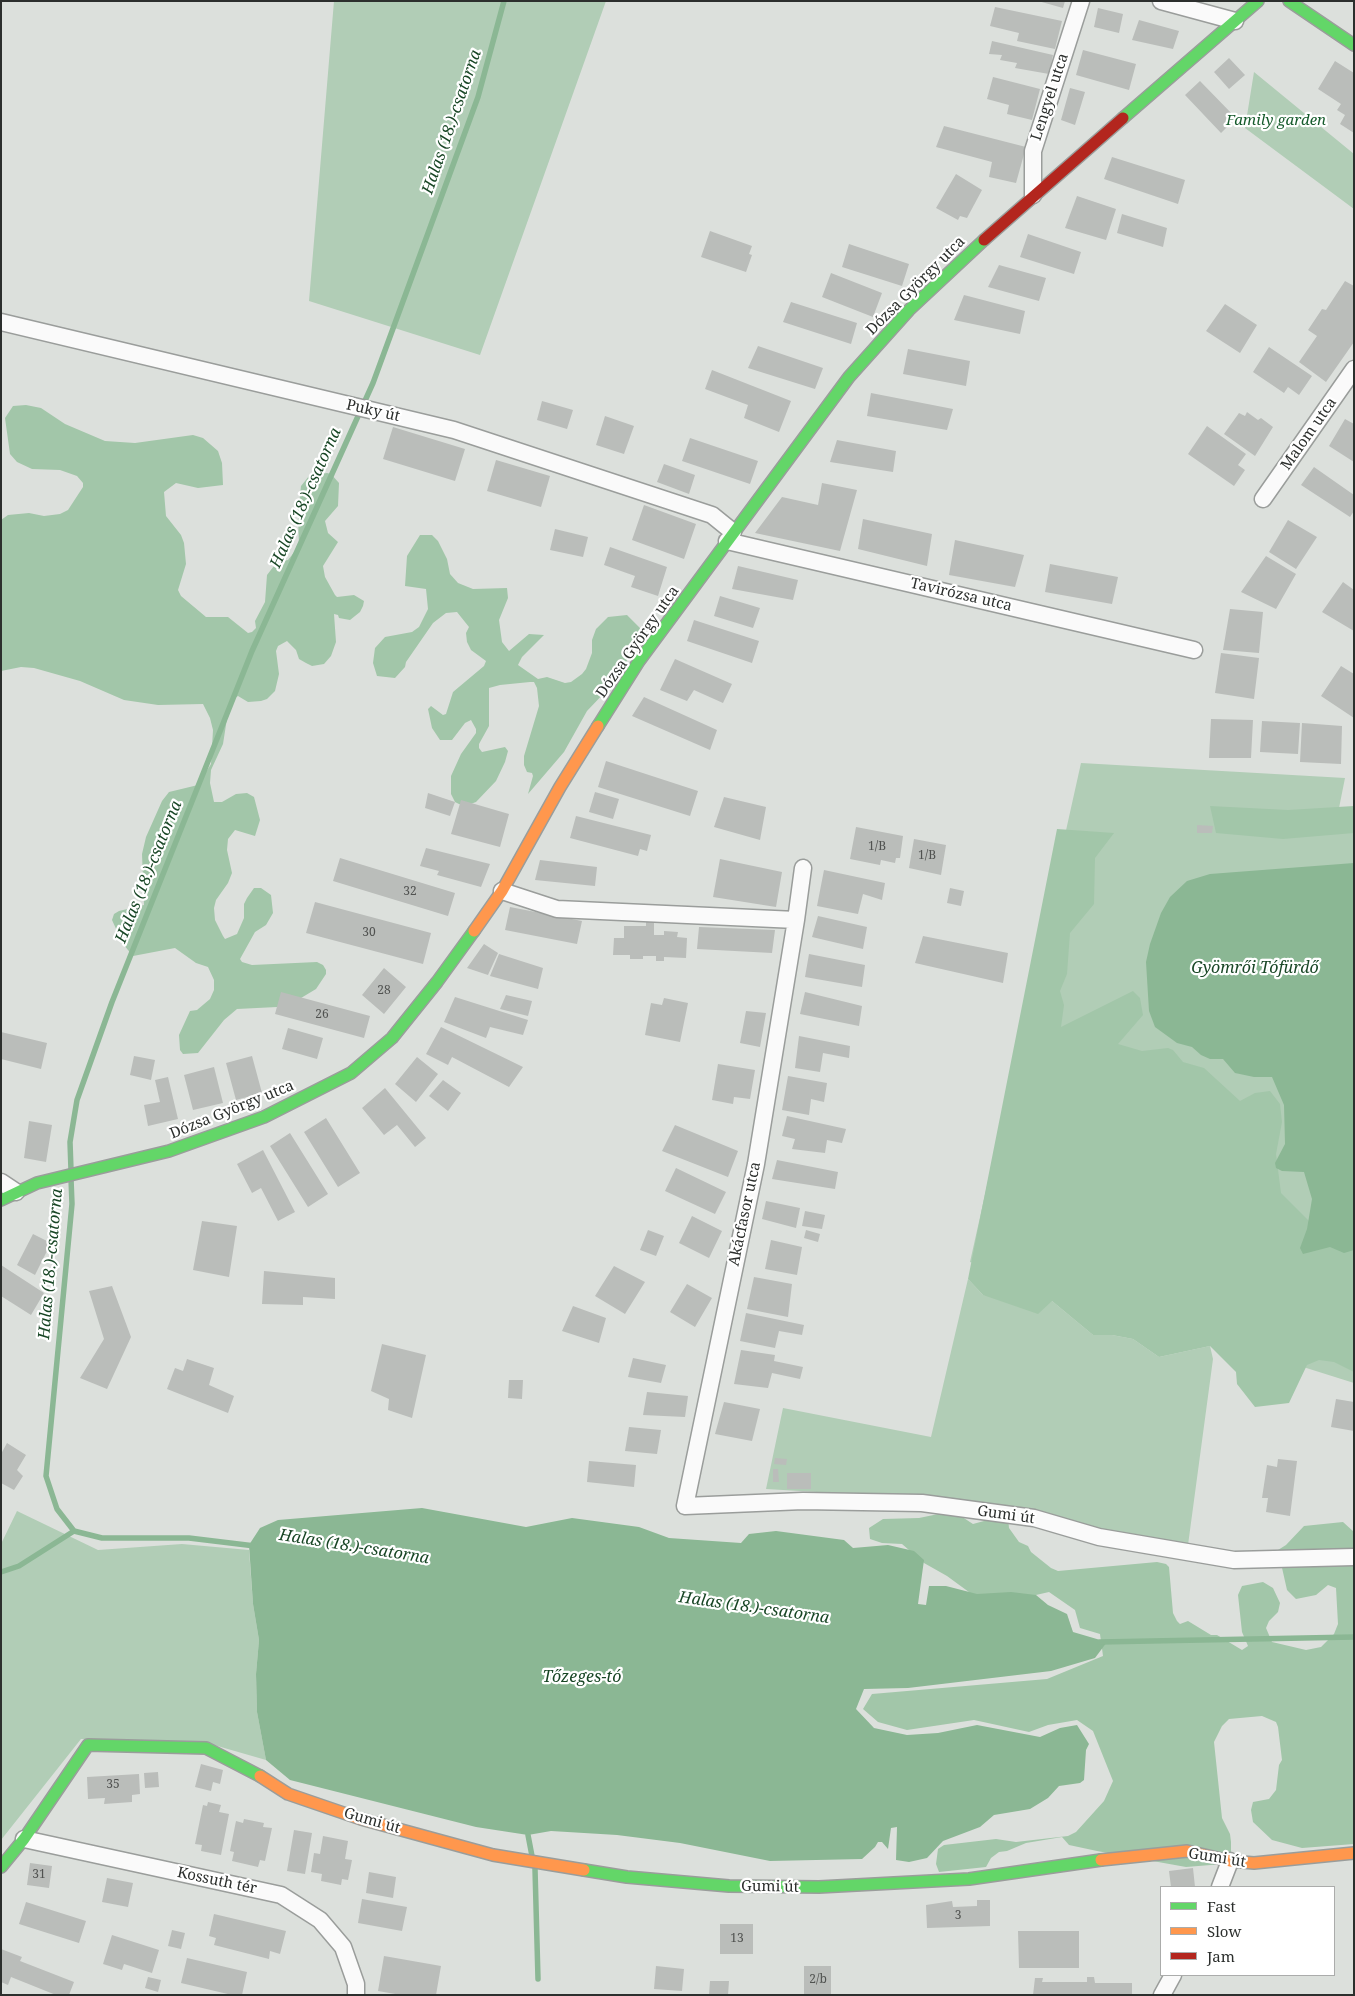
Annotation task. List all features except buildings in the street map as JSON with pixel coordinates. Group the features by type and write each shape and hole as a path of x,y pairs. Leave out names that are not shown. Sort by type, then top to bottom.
{"main road":[{"name":"Dózsa György utca","path":"1,1200 36,1184 169,1151 215,1136 272,1113 351,1073 392,1038 437,982 502,891 560,787 640,661 730,537 855,371 909,310 1033,195 1258,1"},
{"path":"1289,1 1354,45"},
{"name":"Gumi út","path":"24,1839 75,1761 88,1745 206,1748 250,1770 288,1794 361,1819 493,1855 627,1877 729,1886 819,1888 970,1880 1084,1862 1188,1852 1230,1861 1254,1863 1354,1853"},
{"path":"1,1867 24,1839"}],"street":[{"name":"Lengyel utca","path":"1033,195 1033,151 1081,1"},
{"path":"1161,1 1235,21"},
{"name":"Puky út","path":"1,322 454,430 712,515 730,537"},
{"name":"Malom utca","path":"1264,499 1354,369"},
{"name":"Tavirózsa utca","path":"730,537 1194,650"},
{"name":"Akácfasor utca","path":"685,1506 756,1164 796,920 802,868"},
{"path":"502,891 557,909 796,920"},
{"path":"1,1182 16,1192"},
{"name":"Gumi út","path":"685,1506 803,1501 922,1503 1034,1518 1099,1537 1234,1560 1354,1557"},
{"name":"Kossuth tér","path":"24,1839 281,1895 320,1920 343,1947 356,1984 356,1995"},
{"path":"1220,1886 1230,1861"},
{"path":"1162,1995 1173,1976"}],"green space":[{"path":"334,1 606,1 480,355 309,301"},
{"name":"Family garden","path":"1254,72 1354,154 1354,209 1245,128"},
{"path":"1081,763 1345,778 1337,818 1354,818 1354,1383 970,1262"},
{"path":"968,1279 983,1295 1052,1301 1093,1335 1112,1335 1133,1339 1159,1357 1210,1346 1213,1359 1188,1545 918,1498 766,1489 783,1408 931,1437"},
{"path":"17,1511 98,1550 182,1544 249,1550 253,1604 259,1640 256,1674 257,1712 266,1760 207,1743 81,1739 1,1840 1,1544"}],"shaded area":[{"path":"26,405 41,408 65,424 105,441 135,443 193,435 203,438 218,451 222,463 223,485 198,488 176,483 164,492 166,516 181,535 184,543 186,564 178,590 181,596 206,617 228,617 248,633 256,628 255,621 265,602 267,575 277,562 288,560 299,546 298,515 301,486 309,476 327,473 331,474 339,483 338,506 325,521 328,533 338,542 323,566 325,577 337,597 354,595 364,601 363,606 360,612 350,620 339,618 338,615 334,614 336,642 331,656 324,664 312,666 299,659 296,650 287,641 278,646 276,651 279,674 275,691 267,699 261,701 248,702 238,696 233,699 228,712 223,744 211,770 210,783 214,802 222,802 236,794 247,793 254,797 260,820 255,836 235,830 228,839 227,850 232,873 228,883 216,900 214,908 215,920 223,936 225,939 237,934 244,918 244,904 247,898 254,888 261,888 271,895 273,913 266,925 255,932 240,959 242,962 252,965 317,962 323,965 326,974 316,989 296,1001 277,1007 237,1009 224,1020 198,1053 183,1054 180,1050 179,1035 190,1011 197,1010 210,999 214,990 214,980 208,967 196,963 175,948 133,956 123,944 112,920 114,914 119,911 144,905 142,854 146,837 162,801 169,792 198,785 211,764 213,730 210,718 203,704 158,705 124,700 80,681 34,668 21,667 1,671 1,520 8,515 29,513 44,516 60,514 68,510 83,487 83,483 77,476 60,470 32,469 17,462 10,454 5,418 13,406"},
{"path":"420,535 432,535 438,541 447,559 450,574 458,583 473,589 507,588 508,598 499,620 502,642 509,651 529,634 544,635 522,657 518,665 538,679 547,677 565,683 571,682 582,674 592,653 592,640 596,629 608,617 627,615 640,628 639,640 626,662 623,663 607,690 587,711 564,752 528,794 533,776 532,773 527,772 524,765 524,756 539,706 537,688 534,682 500,685 489,688 489,726 479,744 479,748 482,752 505,747 508,751 505,762 496,781 476,802 465,806 455,802 451,794 451,776 461,754 476,733 476,729 471,720 465,723 452,740 440,740 432,728 428,709 431,706 443,715 446,714 453,692 484,666 486,661 471,650 467,642 466,633 469,627 457,612 446,613 433,623 406,662 405,667 395,678 377,676 373,663 375,648 385,637 412,632 419,627 428,609 426,589 405,586 407,556"},
{"path":"1210,806 1288,810 1354,806 1354,833 1283,839 1216,833"},
{"path":"1057,829 1114,833 1095,858 1094,904 1070,933 1067,974 1060,991 1064,1005 1061,1027 1133,991 1140,998 1143,1015 1118,1044 1142,1051 1168,1048 1173,1050 1183,1062 1204,1068 1240,1101 1255,1093 1270,1091 1280,1104 1282,1122 1276,1154 1281,1193 1310,1222 1354,1217 1354,1372 1334,1362 1319,1360 1307,1365 1289,1403 1255,1407 1237,1384 1236,1372 1210,1346 1159,1357 1133,1339 1112,1335 1093,1335 1052,1301 1038,1314 983,1295 968,1279"},
{"path":"953,1511 973,1524 995,1518 1008,1518 1009,1528 1019,1542 1028,1546 1031,1552 1051,1568 1058,1571 1157,1562 1166,1564 1169,1567 1173,1613 1177,1621 1180,1624 1188,1621 1242,1650 1248,1646 1242,1632 1238,1595 1242,1586 1263,1582 1273,1588 1280,1603 1278,1612 1269,1621 1266,1628 1272,1642 1306,1650 1321,1647 1334,1634 1338,1624 1336,1588 1328,1585 1316,1595 1296,1599 1287,1590 1278,1550 1286,1545 1304,1526 1343,1522 1354,1532 1354,1844 1302,1848 1272,1840 1253,1822 1251,1810 1253,1802 1269,1799 1276,1790 1279,1765 1282,1760 1276,1722 1262,1716 1229,1719 1222,1726 1214,1742 1222,1818 1230,1834 1231,1842 1231,1860 1223,1864 1186,1867 1069,1845 1062,1837 1026,1843 1007,1851 999,1852 991,1858 986,1867 939,1872 936,1864 938,1849 944,1845 996,1839 1016,1842 1068,1836 1076,1832 1104,1801 1113,1781 1093,1731 1077,1720 1048,1725 1029,1732 974,1720 907,1730 878,1722 863,1709 872,1694 1047,1679 1103,1656 1100,1634 1080,1628 1075,1610 1049,1592 988,1606 947,1576 924,1563 902,1544 882,1543 870,1539 869,1528 883,1519 919,1518"}],"water":[{"name":"Gyömrői Tófürdő","path":"1354,863 1354,1250 1344,1253 1330,1247 1303,1254 1300,1248 1307,1229 1312,1199 1304,1172 1282,1171 1276,1168 1275,1163 1285,1144 1284,1105 1272,1077 1254,1077 1235,1073 1223,1059 1210,1059 1201,1055 1192,1047 1177,1043 1155,1027 1149,1011 1146,962 1161,913 1170,897 1187,881 1210,874"},
{"name":"Tőzeges-tó","path":"422,1508 526,1527 572,1518 639,1527 669,1538 741,1543 749,1534 776,1531 844,1540 853,1548 888,1545 914,1551 924,1560 918,1604 926,1605 929,1586 946,1586 977,1594 1011,1592 1036,1595 1048,1605 1067,1614 1073,1632 1107,1642 1095,1658 1051,1671 908,1688 864,1689 856,1709 874,1728 907,1735 938,1733 977,1725 1040,1737 1060,1728 1077,1725 1089,1744 1086,1750 1084,1780 1080,1783 1059,1786 1048,1798 1030,1809 994,1815 980,1827 943,1841 927,1858 909,1862 896,1860 897,1827 891,1828 888,1849 882,1842 878,1842 862,1859 770,1861 680,1843 617,1835 551,1831 528,1835 476,1827 290,1780 266,1760 257,1712 256,1674 259,1640 253,1604 249,1545 260,1528 278,1520"}],"waterway":[{"name":"Halas (18.)-csatorna","path":"71,1170 70,1142 77,1100 112,1002 252,651 373,383 478,97 504,1"},
{"name":"Halas (18.)-csatorna","path":"71,1179 72,1204 46,1476 57,1509 74,1531 102,1538 189,1538 255,1546"},
{"path":"1,1572 19,1566 74,1531"},
{"path":"1100,1642 1354,1637"},
{"path":"528,1835 532,1856"},
{"path":"535,1869 538,1979"}],"traffic: fast":[{"path":"1123,118 1258,1"},
{"path":"1289,1 1354,45"},
{"path":"598,726 639,661 849,377 909,310 984,240"},
{"path":"1,1200 37,1183 169,1151 264,1117 351,1073 392,1038 437,982 474,931"},
{"path":"1,1867 24,1839 88,1745 206,1748 260,1776"},
{"path":"584,1870 627,1877 729,1886 819,1887 969,1879 1101,1860"}],"traffic: slow":[{"path":"474,931 502,891 560,787 598,726"},
{"path":"260,1776 288,1794 361,1819 493,1855 584,1870"},
{"path":"1101,1860 1187,1851 1230,1861 1254,1863 1354,1853"}],"traffic: jam":[{"path":"984,240 1123,118"}]}
